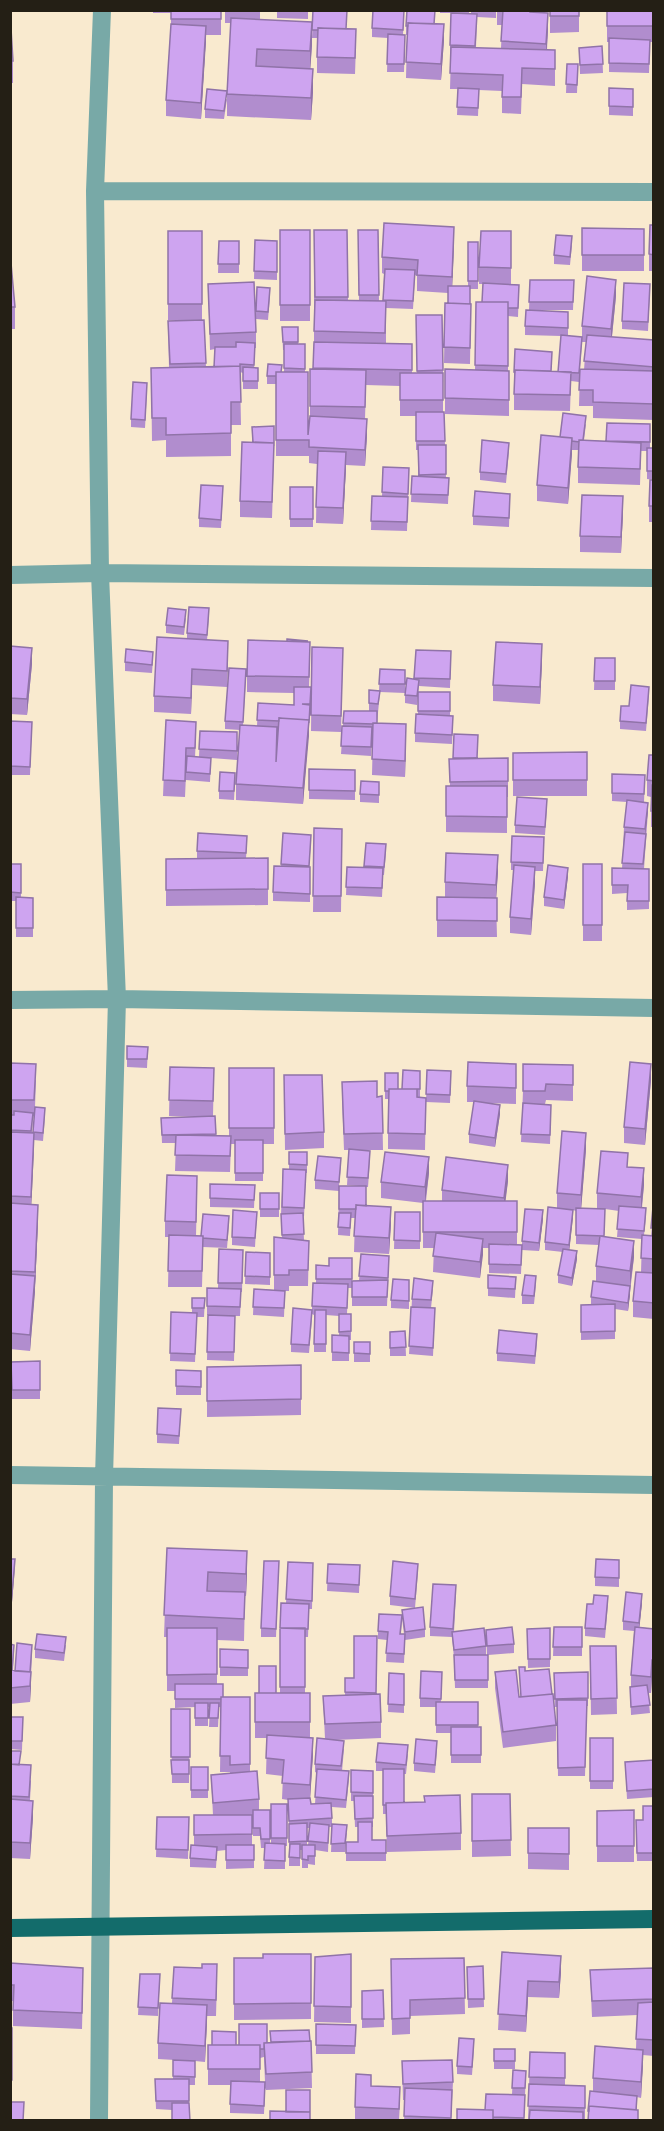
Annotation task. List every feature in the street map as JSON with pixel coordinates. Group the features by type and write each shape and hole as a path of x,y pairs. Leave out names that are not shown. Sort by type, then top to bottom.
{"main road":[{"path":"10,1928 654,1919"}],"street":[{"path":"99,2121 104,1478 117,999 100,573 95,191 102,10"},
{"path":"95,191 654,192"},
{"path":"10,575 100,573 654,579"},
{"path":"10,1000 117,999 654,1008"},
{"path":"10,1475 654,1485"}],"building":[{"path":"171,10 221,10 221,19 171,19"},
{"path":"313,10 347,10 346,29 318,28 318,30 312,30"},
{"path":"373,10 404,10 403,30 372,28"},
{"path":"407,10 435,10 434,24 408,23 406,26"},
{"path":"503,10 548,13 546,44 501,41"},
{"path":"550,10 579,10 579,16 550,16"},
{"path":"607,10 654,10 654,26 607,26"},
{"path":"10,12 13,61 10,61"},
{"path":"451,13 477,14 475,46 450,45"},
{"path":"231,18 312,22 310,51 257,49 256,66 313,69 311,98 227,94"},
{"path":"408,23 444,24 441,64 406,62"},
{"path":"171,24 206,26 201,103 166,100"},
{"path":"318,28 356,29 355,58 317,57"},
{"path":"388,34 405,35 404,64 387,64"},
{"path":"609,38 650,40 649,64 609,63"},
{"path":"602,46 603,64 580,65 579,48"},
{"path":"451,47 555,50 555,69 522,68 521,97 502,97 503,75 450,73"},
{"path":"567,64 578,64 577,85 566,84"},
{"path":"458,88 479,89 478,108 457,107"},
{"path":"609,88 633,89 633,107 609,106"},
{"path":"207,89 227,91 224,111 205,109"},
{"path":"384,223 454,227 452,277 417,275 418,260 382,257"},
{"path":"650,225 654,225 654,255 649,254"},
{"path":"582,228 644,229 644,255 582,255"},
{"path":"280,230 310,230 310,305 280,305"},
{"path":"314,230 347,230 348,297 315,297"},
{"path":"358,230 378,230 379,295 359,295"},
{"path":"168,231 202,231 202,304 168,304"},
{"path":"481,231 511,231 511,268 479,267"},
{"path":"556,235 572,236 570,257 554,255"},
{"path":"255,240 277,241 277,272 254,271"},
{"path":"219,241 239,241 239,264 218,264"},
{"path":"468,242 478,242 478,281 468,281"},
{"path":"10,252 15,307 10,307"},
{"path":"385,269 415,270 413,301 383,300"},
{"path":"587,276 616,280 611,329 582,326"},
{"path":"530,280 574,280 573,302 529,302"},
{"path":"254,282 256,332 210,334 208,284"},
{"path":"483,283 519,285 518,308 508,308 508,302 482,302"},
{"path":"624,283 650,284 648,322 622,321"},
{"path":"448,286 470,286 470,304 448,303"},
{"path":"257,287 270,288 268,312 256,311"},
{"path":"315,300 386,301 385,333 314,331"},
{"path":"476,302 508,302 508,366 475,365"},
{"path":"445,303 471,304 470,348 444,347"},
{"path":"526,310 568,312 568,328 525,326"},
{"path":"416,315 442,315 443,370 417,371"},
{"path":"204,320 206,363 170,364 168,321"},
{"path":"282,327 298,327 298,342 283,342"},
{"path":"561,335 582,337 579,373 558,372"},
{"path":"587,335 654,340 654,367 584,361"},
{"path":"236,342 255,343 254,365 214,367 215,347 236,347"},
{"path":"314,342 412,344 412,370 313,368"},
{"path":"284,344 305,344 305,369 284,368"},
{"path":"515,349 552,352 551,371 515,370 514,372"},
{"path":"268,364 282,365 281,372 276,372 276,376 267,376"},
{"path":"240,366 241,402 231,402 231,433 166,435 166,418 152,418 151,368"},
{"path":"243,367 258,368 258,381 243,381"},
{"path":"310,369 366,370 365,407 310,406"},
{"path":"445,369 509,371 509,400 445,398"},
{"path":"580,369 654,371 654,404 593,402 593,390 579,390"},
{"path":"515,370 571,372 570,395 514,394"},
{"path":"276,372 308,372 308,435 310,416 367,419 365,450 309,447 309,440 276,440"},
{"path":"400,373 443,373 443,400 400,400"},
{"path":"133,382 147,383 145,420 131,419"},
{"path":"416,412 444,412 445,441 416,441"},
{"path":"563,413 586,416 583,440 579,442 572,441 572,438 560,437"},
{"path":"607,423 650,424 650,442 606,441"},
{"path":"274,426 274,443 253,442 252,427"},
{"path":"541,435 572,438 568,488 537,485"},
{"path":"482,440 509,443 506,474 480,472"},
{"path":"579,440 641,443 640,469 578,467"},
{"path":"242,442 274,443 272,502 240,501"},
{"path":"418,445 446,445 446,474 419,475"},
{"path":"647,448 654,448 654,471 647,471"},
{"path":"318,451 346,452 343,508 316,507"},
{"path":"383,467 409,468 408,494 382,492"},
{"path":"412,476 449,478 448,495 411,494"},
{"path":"650,480 654,480 654,506 649,506"},
{"path":"201,485 223,486 221,520 199,518"},
{"path":"290,487 313,487 313,519 290,519"},
{"path":"475,491 510,494 509,518 473,516"},
{"path":"582,495 623,496 621,537 580,536"},
{"path":"372,496 408,497 407,522 371,521"},
{"path":"189,607 209,608 207,635 187,633"},
{"path":"168,608 186,610 184,627 166,625"},
{"path":"157,637 228,641 227,671 192,669 191,698 154,696"},
{"path":"248,640 310,642 309,677 247,676"},
{"path":"496,642 542,644 540,687 493,685"},
{"path":"10,646 32,648 27,699 10,698"},
{"path":"312,647 343,648 341,716 311,715"},
{"path":"126,649 153,652 152,665 125,662"},
{"path":"416,650 451,651 450,679 414,678"},
{"path":"595,658 615,658 615,681 594,681"},
{"path":"229,668 246,669 243,722 225,721"},
{"path":"380,669 405,670 405,684 379,684"},
{"path":"407,678 419,680 417,696 405,695"},
{"path":"631,685 649,687 646,723 620,721 621,706 629,706"},
{"path":"294,687 311,687 310,704 302,704 310,705 309,723 309,720 279,718 279,721 257,720 258,703 294,705"},
{"path":"369,690 380,691 378,704 369,703"},
{"path":"418,692 450,692 450,711 418,711"},
{"path":"344,711 377,711 377,723 343,723"},
{"path":"416,714 453,716 452,735 415,733"},
{"path":"279,718 309,720 303,788 236,784 240,725 277,727 276,762"},
{"path":"166,720 196,722 195,748 186,748 185,781 163,780"},
{"path":"10,721 32,722 30,767 10,766"},
{"path":"373,723 406,724 405,761 372,759"},
{"path":"342,726 372,727 371,747 341,746"},
{"path":"200,731 237,732 237,751 199,749"},
{"path":"454,734 478,735 477,758 453,758"},
{"path":"587,752 587,780 513,780 513,753"},
{"path":"649,755 654,755 654,781 647,780"},
{"path":"187,756 211,758 210,774 186,772"},
{"path":"508,758 508,781 450,782 449,759"},
{"path":"309,769 355,770 355,791 309,790"},
{"path":"220,772 235,773 234,791 219,791"},
{"path":"612,774 645,775 644,794 612,793"},
{"path":"361,781 379,782 379,795 360,794"},
{"path":"652,785 654,785 654,811 651,811"},
{"path":"446,786 507,786 507,817 446,816"},
{"path":"517,797 547,799 545,827 515,825"},
{"path":"627,800 648,803 645,829 624,827"},
{"path":"314,828 342,829 341,896 313,896"},
{"path":"625,832 646,834 643,864 622,863"},
{"path":"198,833 247,836 246,853 197,851"},
{"path":"283,833 311,835 309,866 281,864"},
{"path":"512,836 544,837 543,863 511,862"},
{"path":"366,843 386,844 384,867 364,866"},
{"path":"446,853 498,855 496,885 445,882"},
{"path":"268,858 268,889 166,890 166,859"},
{"path":"10,864 21,864 21,893 10,892"},
{"path":"583,864 602,864 602,925 583,925"},
{"path":"514,865 535,867 531,919 510,917"},
{"path":"548,865 568,868 564,900 544,897"},
{"path":"274,866 310,867 310,894 273,892"},
{"path":"347,867 383,868 382,888 346,887"},
{"path":"612,868 649,869 649,901 627,901 628,885 612,885"},
{"path":"16,897 33,898 33,928 16,928"},
{"path":"437,897 497,898 497,921 437,920"},
{"path":"127,1046 148,1047 147,1059 127,1059"},
{"path":"468,1062 516,1064 516,1088 467,1086"},
{"path":"630,1062 651,1064 645,1129 624,1127"},
{"path":"10,1063 36,1064 34,1100 10,1100"},
{"path":"523,1064 573,1065 573,1085 546,1084 545,1091 523,1091"},
{"path":"170,1067 214,1068 213,1101 169,1100"},
{"path":"229,1068 274,1068 274,1128 229,1128"},
{"path":"403,1070 420,1071 420,1089 402,1089"},
{"path":"427,1070 451,1071 450,1095 426,1094"},
{"path":"385,1073 398,1073 398,1089 385,1091"},
{"path":"284,1075 322,1075 324,1132 285,1134"},
{"path":"377,1081 377,1097 382,1096 383,1133 344,1134 342,1082"},
{"path":"389,1089 417,1089 417,1097 426,1098 425,1134 388,1133"},
{"path":"474,1101 500,1105 495,1138 469,1134"},
{"path":"523,1103 551,1105 550,1135 521,1134"},
{"path":"35,1107 45,1108 43,1133 33,1132"},
{"path":"14,1111 33,1113 31,1131 10,1130 10,1115 14,1115"},
{"path":"215,1116 216,1134 162,1135 161,1118"},
{"path":"562,1131 586,1133 581,1195 557,1193"},
{"path":"10,1132 34,1133 31,1197 10,1196"},
{"path":"176,1135 231,1136 230,1156 175,1155"},
{"path":"235,1140 263,1140 263,1173 235,1173"},
{"path":"349,1149 370,1151 368,1178 347,1177"},
{"path":"601,1151 628,1153 627,1167 644,1168 641,1197 597,1193"},
{"path":"289,1152 307,1152 307,1165 289,1164"},
{"path":"385,1152 429,1157 425,1187 381,1182"},
{"path":"318,1156 341,1158 339,1182 315,1180"},
{"path":"446,1157 508,1165 504,1198 442,1190"},
{"path":"283,1169 306,1170 304,1208 282,1207"},
{"path":"167,1175 197,1176 196,1222 165,1221"},
{"path":"210,1184 255,1185 254,1200 210,1198"},
{"path":"339,1186 366,1186 366,1206 356,1205 356,1209 339,1209"},
{"path":"260,1193 279,1193 279,1209 260,1209"},
{"path":"423,1201 517,1201 517,1232 423,1232"},
{"path":"10,1203 38,1205 35,1272 10,1271"},
{"path":"356,1205 391,1207 389,1238 354,1236"},
{"path":"619,1206 646,1208 644,1231 617,1229"},
{"path":"548,1207 573,1210 569,1245 545,1242"},
{"path":"653,1207 654,1228 651,1228"},
{"path":"576,1208 605,1209 604,1236 576,1235"},
{"path":"525,1209 543,1210 539,1243 522,1241"},
{"path":"233,1210 257,1212 255,1238 232,1237"},
{"path":"395,1212 420,1212 420,1241 394,1240"},
{"path":"303,1213 304,1234 282,1235 281,1214"},
{"path":"339,1213 351,1213 350,1228 338,1227"},
{"path":"203,1214 229,1216 227,1240 201,1236"},
{"path":"436,1233 483,1239 480,1262 433,1256"},
{"path":"169,1235 203,1236 202,1271 168,1271"},
{"path":"642,1235 654,1236 654,1259 641,1258"},
{"path":"600,1236 634,1241 630,1271 596,1266"},
{"path":"274,1237 309,1241 308,1270 289,1270 289,1275 274,1275"},
{"path":"489,1244 522,1245 521,1265 489,1264"},
{"path":"219,1249 243,1250 242,1283 218,1283"},
{"path":"563,1249 577,1251 572,1278 558,1275"},
{"path":"246,1252 270,1253 270,1277 245,1276"},
{"path":"361,1254 389,1256 388,1278 359,1276"},
{"path":"329,1258 352,1258 352,1279 316,1279 316,1265 329,1266"},
{"path":"636,1272 654,1273 654,1303 633,1301"},
{"path":"10,1274 35,1276 30,1335 10,1333"},
{"path":"488,1275 516,1277 515,1289 488,1288"},
{"path":"525,1275 536,1276 534,1296 522,1295"},
{"path":"414,1278 433,1281 431,1300 412,1299"},
{"path":"393,1279 409,1280 409,1301 391,1300"},
{"path":"388,1280 387,1297 352,1297 352,1281"},
{"path":"593,1281 630,1286 628,1303 591,1297"},
{"path":"313,1283 348,1284 347,1308 312,1306"},
{"path":"207,1288 241,1289 240,1307 207,1306"},
{"path":"254,1289 285,1291 284,1308 253,1307"},
{"path":"192,1298 205,1298 204,1308 192,1308"},
{"path":"615,1304 615,1331 581,1332 581,1305"},
{"path":"411,1307 435,1308 433,1348 409,1346"},
{"path":"293,1308 312,1310 309,1345 291,1344"},
{"path":"315,1310 326,1310 326,1344 314,1344"},
{"path":"171,1312 197,1313 195,1354 170,1353"},
{"path":"339,1314 351,1314 351,1331 339,1332"},
{"path":"208,1315 235,1316 234,1352 207,1352"},
{"path":"499,1330 537,1334 535,1356 497,1353"},
{"path":"405,1331 406,1347 390,1348 390,1332"},
{"path":"332,1335 349,1336 349,1353 332,1352"},
{"path":"354,1342 370,1342 370,1354 354,1353"},
{"path":"40,1361 40,1390 12,1390 11,1362"},
{"path":"301,1365 301,1399 207,1401 207,1367"},
{"path":"176,1370 201,1371 201,1387 176,1386"},
{"path":"158,1408 181,1409 179,1436 157,1434"},
{"path":"167,1548 247,1551 246,1574 208,1572 207,1591 245,1592 244,1619 164,1615"},
{"path":"10,1559 15,1559 11,1605 10,1605"},
{"path":"596,1559 619,1560 619,1578 595,1577"},
{"path":"264,1561 279,1561 276,1629 261,1628"},
{"path":"393,1561 418,1564 415,1599 390,1596"},
{"path":"288,1562 313,1563 312,1601 286,1599"},
{"path":"328,1564 360,1565 359,1585 327,1583"},
{"path":"433,1584 456,1585 453,1629 430,1627"},
{"path":"626,1592 642,1594 639,1623 623,1621"},
{"path":"594,1595 608,1596 605,1629 585,1628 587,1604 593,1604"},
{"path":"281,1603 309,1604 308,1629 280,1628"},
{"path":"423,1607 425,1629 405,1632 402,1610"},
{"path":"379,1614 402,1615 400,1634 405,1634 404,1654 386,1653 388,1632 378,1631"},
{"path":"512,1627 514,1644 487,1646 486,1630"},
{"path":"554,1627 582,1627 582,1647 553,1647"},
{"path":"635,1627 654,1629 654,1660 652,1660 651,1677 631,1675"},
{"path":"167,1628 217,1628 217,1674 167,1675"},
{"path":"280,1628 305,1628 305,1687 280,1687"},
{"path":"484,1628 486,1646 454,1650 452,1632"},
{"path":"550,1628 550,1659 528,1659 527,1629"},
{"path":"37,1634 66,1637 64,1653 35,1649"},
{"path":"354,1636 377,1636 376,1693 345,1692 345,1678 354,1678"},
{"path":"17,1643 32,1645 30,1672 15,1671"},
{"path":"10,1644 14,1645 12,1670 10,1670"},
{"path":"590,1646 616,1646 617,1698 591,1699"},
{"path":"220,1649 248,1650 248,1668 220,1667"},
{"path":"454,1655 488,1655 488,1680 455,1680"},
{"path":"259,1666 276,1666 276,1693 259,1693"},
{"path":"519,1667 525,1667 525,1671 549,1669 552,1694 521,1697"},
{"path":"10,1670 31,1672 30,1686 10,1688"},
{"path":"516,1670 519,1697 553,1694 556,1725 503,1732 495,1672"},
{"path":"421,1671 442,1672 441,1699 420,1698"},
{"path":"588,1672 588,1698 555,1699 554,1673"},
{"path":"389,1673 404,1674 404,1705 388,1704"},
{"path":"175,1684 223,1684 223,1697 221,1699 175,1699"},
{"path":"647,1685 650,1705 631,1707 630,1687"},
{"path":"255,1693 310,1693 310,1722 255,1722"},
{"path":"380,1694 381,1722 325,1724 323,1696"},
{"path":"221,1697 250,1697 250,1764 230,1765 230,1756 220,1756"},
{"path":"557,1700 587,1700 585,1767 558,1768"},
{"path":"436,1702 478,1702 478,1725 436,1725"},
{"path":"195,1703 208,1703 208,1718 195,1718"},
{"path":"210,1703 219,1703 218,1718 209,1718"},
{"path":"171,1709 190,1709 190,1757 171,1757"},
{"path":"10,1717 23,1717 22,1741 10,1741"},
{"path":"451,1727 481,1727 481,1755 451,1755"},
{"path":"267,1735 313,1738 310,1785 282,1783 284,1760 266,1758"},
{"path":"317,1738 344,1741 341,1766 315,1764"},
{"path":"590,1738 613,1738 613,1781 590,1781"},
{"path":"416,1739 437,1741 435,1765 414,1763"},
{"path":"378,1743 408,1745 406,1765 376,1762"},
{"path":"10,1751 21,1751 19,1765 10,1764"},
{"path":"171,1760 189,1760 189,1774 172,1774"},
{"path":"654,1760 654,1789 627,1791 625,1762"},
{"path":"10,1764 31,1765 29,1797 10,1796"},
{"path":"191,1767 208,1767 208,1790 191,1790"},
{"path":"317,1769 349,1771 346,1800 315,1797"},
{"path":"383,1769 404,1769 404,1803 383,1805"},
{"path":"351,1770 373,1771 373,1793 351,1792"},
{"path":"257,1771 259,1799 213,1803 211,1775"},
{"path":"472,1794 510,1794 511,1840 472,1841"},
{"path":"460,1795 461,1833 387,1836 386,1803 425,1802 424,1796"},
{"path":"354,1796 373,1796 373,1818 355,1819"},
{"path":"310,1798 311,1804 331,1803 332,1818 289,1821 288,1799"},
{"path":"10,1799 33,1801 30,1843 10,1842"},
{"path":"271,1804 287,1804 287,1838 271,1838"},
{"path":"643,1806 654,1806 654,1853 637,1853 636,1820 643,1820"},
{"path":"253,1810 270,1810 270,1839 261,1839 260,1828 253,1828"},
{"path":"634,1810 634,1846 597,1846 597,1811"},
{"path":"194,1815 252,1815 252,1834 194,1835"},
{"path":"157,1817 189,1817 188,1850 156,1849"},
{"path":"358,1822 372,1822 372,1840 386,1840 386,1853 346,1853 346,1842 358,1842"},
{"path":"307,1823 307,1841 289,1842 289,1824"},
{"path":"310,1823 329,1825 328,1843 308,1841"},
{"path":"332,1824 347,1825 345,1843 331,1844"},
{"path":"528,1828 569,1828 569,1854 528,1853"},
{"path":"265,1843 285,1844 285,1861 264,1860"},
{"path":"290,1844 300,1844 300,1858 289,1857"},
{"path":"191,1845 217,1847 216,1860 190,1858"},
{"path":"226,1845 254,1845 254,1860 226,1860"},
{"path":"302,1845 315,1845 315,1856 308,1856 308,1860 302,1859"},
{"path":"502,1952 561,1956 559,1982 528,1981 526,2016 498,2014"},
{"path":"263,1954 311,1954 311,2003 234,2004 234,1958 263,1958"},
{"path":"351,1954 351,2007 314,2006 315,1957"},
{"path":"464,1958 465,1998 410,2000 410,2018 392,2019 391,1959"},
{"path":"10,1963 83,1968 82,2013 13,2010 14,1985 10,1985"},
{"path":"202,1964 217,1964 216,2000 172,1998 174,1967 202,1968"},
{"path":"483,1966 484,1999 468,1999 467,1967"},
{"path":"654,1968 654,1999 592,2001 590,1970"},
{"path":"140,1974 160,1974 158,2008 138,2007"},
{"path":"383,1990 384,2019 362,2019 362,1991"},
{"path":"654,2002 654,2040 636,2039 638,2003"},
{"path":"160,2003 207,2005 205,2046 158,2043"},
{"path":"239,2024 267,2024 267,2043 264,2043 264,2049 260,2049 260,2045 239,2045"},
{"path":"316,2024 356,2025 355,2046 316,2045"},
{"path":"10,2028 12,2028 12,2080 10,2080"},
{"path":"309,2030 310,2041 271,2042 270,2031"},
{"path":"212,2031 236,2032 236,2045 212,2045"},
{"path":"459,2038 474,2039 472,2067 457,2066"},
{"path":"311,2041 312,2072 266,2074 264,2043"},
{"path":"208,2045 260,2045 260,2069 208,2069"},
{"path":"595,2046 643,2050 641,2082 593,2078"},
{"path":"494,2049 515,2049 515,2061 494,2061"},
{"path":"530,2052 565,2053 565,2078 529,2077"},
{"path":"173,2060 195,2061 195,2077 173,2076"},
{"path":"452,2060 453,2082 403,2084 402,2061"},
{"path":"513,2070 526,2071 525,2088 512,2088"},
{"path":"356,2074 371,2075 371,2086 400,2087 399,2109 355,2107"},
{"path":"155,2079 189,2079 189,2101 156,2101"},
{"path":"231,2081 265,2082 264,2106 230,2104"},
{"path":"529,2084 585,2086 585,2108 528,2106"},
{"path":"405,2088 452,2090 451,2118 404,2116"},
{"path":"286,2090 310,2090 310,2112 286,2112"},
{"path":"590,2091 637,2096 636,2110 589,2106 588,2111"},
{"path":"486,2094 525,2095 524,2118 493,2117 493,2110 485,2110"},
{"path":"10,2102 24,2102 23,2121 10,2121"},
{"path":"172,2103 189,2103 190,2121 172,2121"},
{"path":"589,2106 638,2110 638,2121 588,2121"},
{"path":"457,2109 493,2110 493,2121 457,2121"},
{"path":"530,2110 583,2112 583,2121 529,2121"},
{"path":"270,2111 310,2112 310,2121 270,2121"}]}
